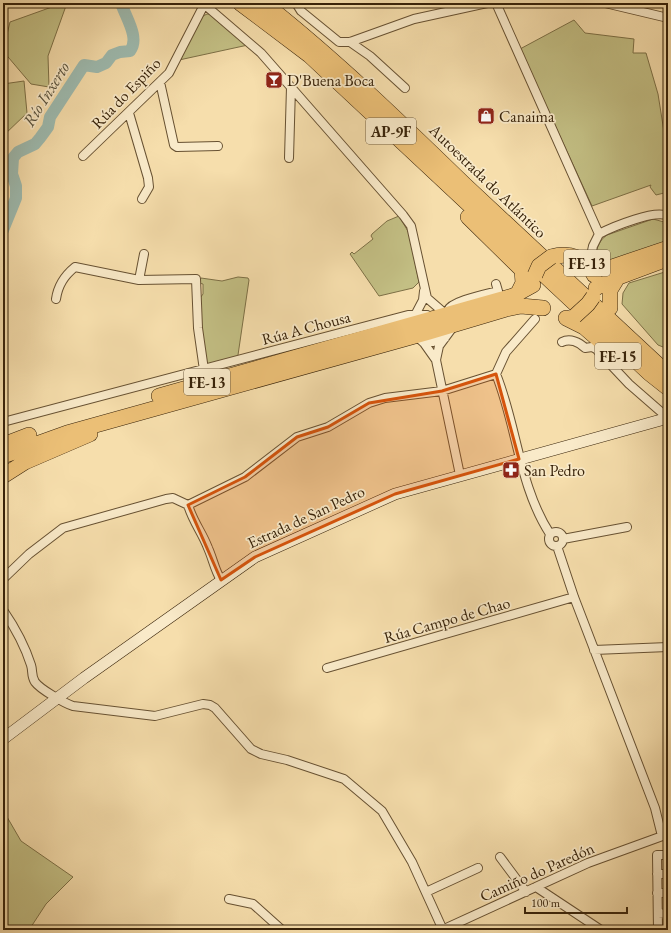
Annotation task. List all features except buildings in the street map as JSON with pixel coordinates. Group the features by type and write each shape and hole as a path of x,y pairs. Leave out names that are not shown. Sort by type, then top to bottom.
{"highway":[{"path":"237,3 245,12 303,59 539,268"},
{"name":"Autoestrada do Atlántico","path":"240,3 310,55 539,268"},
{"path":"265,3 289,16 345,58 543,247 539,268 537,301 539,314"},
{"path":"586,263 609,268 668,248"},
{"name":"FE-13","path":"3,456 67,432 159,407 416,325 452,312 518,293 539,268 567,254 586,263 594,274 595,292 588,304 571,317 539,314 521,306 452,312"},
{"path":"595,292 618,277 668,259"},
{"name":"AP-9F","path":"539,268 668,374"},
{"name":"AP-9F","path":"539,268 649,373 668,388"},
{"path":"610,308 610,290 618,277"},
{"name":"FE-15","path":"595,292 610,308 668,361"},
{"name":"FE-15","path":"571,317 668,398"},
{"name":"FE-13","path":"3,444 63,423 416,325"},
{"path":"3,476 25,462 159,407"}],"street":[{"path":"296,3 301,11 339,42 350,42 414,19 488,3"},
{"path":"496,3 600,234"},
{"path":"605,3 637,9 668,18"},
{"path":"205,4 261,53 411,226 427,298 433,306 452,312"},
{"name":"Rúa do Espiño","path":"83,156 169,73 205,4"},
{"path":"350,42 370,56 406,88"},
{"path":"160,82 174,145 177,147 218,146"},
{"path":"289,158 291,87"},
{"path":"129,113 149,187 142,199"},
{"path":"586,263 600,234 652,214 667,215"},
{"path":"139,280 144,254"},
{"path":"56,299 58,289 66,274 75,267 139,280 196,279 198,328 204,370"},
{"path":"416,325 424,306 433,306 452,312 498,291 496,284"},
{"path":"424,290 416,325 436,360"},
{"path":"452,312 445,338 437,351 436,360 460,474"},
{"path":"539,314 506,352 496,374 503,391 519,459 542,522 550,534 550,542 560,542 627,527"},
{"path":"416,325 433,342 445,338"},
{"name":"Rúa A Chousa","path":"3,422 204,370 416,325"},
{"path":"562,342 565,340 574,341 585,348 592,347 596,349 634,388 668,418"},
{"path":"188,505 245,476 297,437 328,427 369,403 385,398 442,391 496,374"},
{"name":"Estrada de San Pedro","path":"3,739 57,698 255,557 394,494 460,474 668,418"},
{"path":"3,579 29,554 63,528 173,498 188,505 192,519 208,546 221,580"},
{"path":"560,542 574,597 665,835"},
{"name":"Rúa Campo de Chao","path":"327,668 574,597"},
{"path":"3,610 11,622 30,663 31,674 34,681 39,687 57,698 74,706 155,716 203,704 210,705 226,718 251,749 261,754 287,760 344,779 382,811 412,862 443,930"},
{"path":"594,650 668,648"},
{"name":"Camiño do Paredón","path":"443,930 588,863 665,835"},
{"path":"658,930 657,855 668,855"},
{"path":"500,857 526,892"},
{"path":"426,892 478,868"},
{"path":"657,874 668,874"},
{"path":"536,887 601,930"},
{"path":"657,893 668,893"},
{"path":"230,899 253,904 282,930"},
{"path":"658,914 668,913"}],"highlighted area":[{"path":"496,374 519,459 395,494 255,557 221,580 188,505 245,477 297,437 328,427 369,403 442,391"}],"shaded area":[{"path":"63,3 67,3 48,56 49,87 31,84 3,51 10,22"},
{"path":"211,14 248,45 179,60 203,16"},
{"path":"574,20 585,33 634,39 633,53 646,53 658,94 665,138 668,143 668,195 664,193 656,195 650,187 651,185 592,206 520,49"},
{"path":"24,81 27,113 3,136 3,84"},
{"path":"399,216 409,233 419,282 413,288 379,296 350,254 352,252 354,254 373,239 371,236 372,234 387,221"},
{"path":"653,219 664,222 663,224 668,228 668,242 611,262 597,261 596,254 598,246 604,237"},
{"path":"668,271 668,349 658,345 622,304 623,293 629,283"},
{"path":"238,277 248,278 249,280 238,355 236,358 209,365 206,364 198,301 203,294 203,284 199,283 201,278 222,281"},
{"path":"3,810 21,841 73,877 46,904 29,930 3,930"}],"waterway":[{"name":"Río Inxerto","path":"3,230 16,198 16,186 12,174 13,158 18,152 35,144 40,138 48,127 50,117 84,65 97,67 106,63 112,55 130,51 133,46 133,34 121,3"}],"place":[{"name":"D'Buena Boca","path":"274,80"},
{"name":"Canaima","path":"486,116"},
{"name":"San Pedro","path":"511,470"}]}
